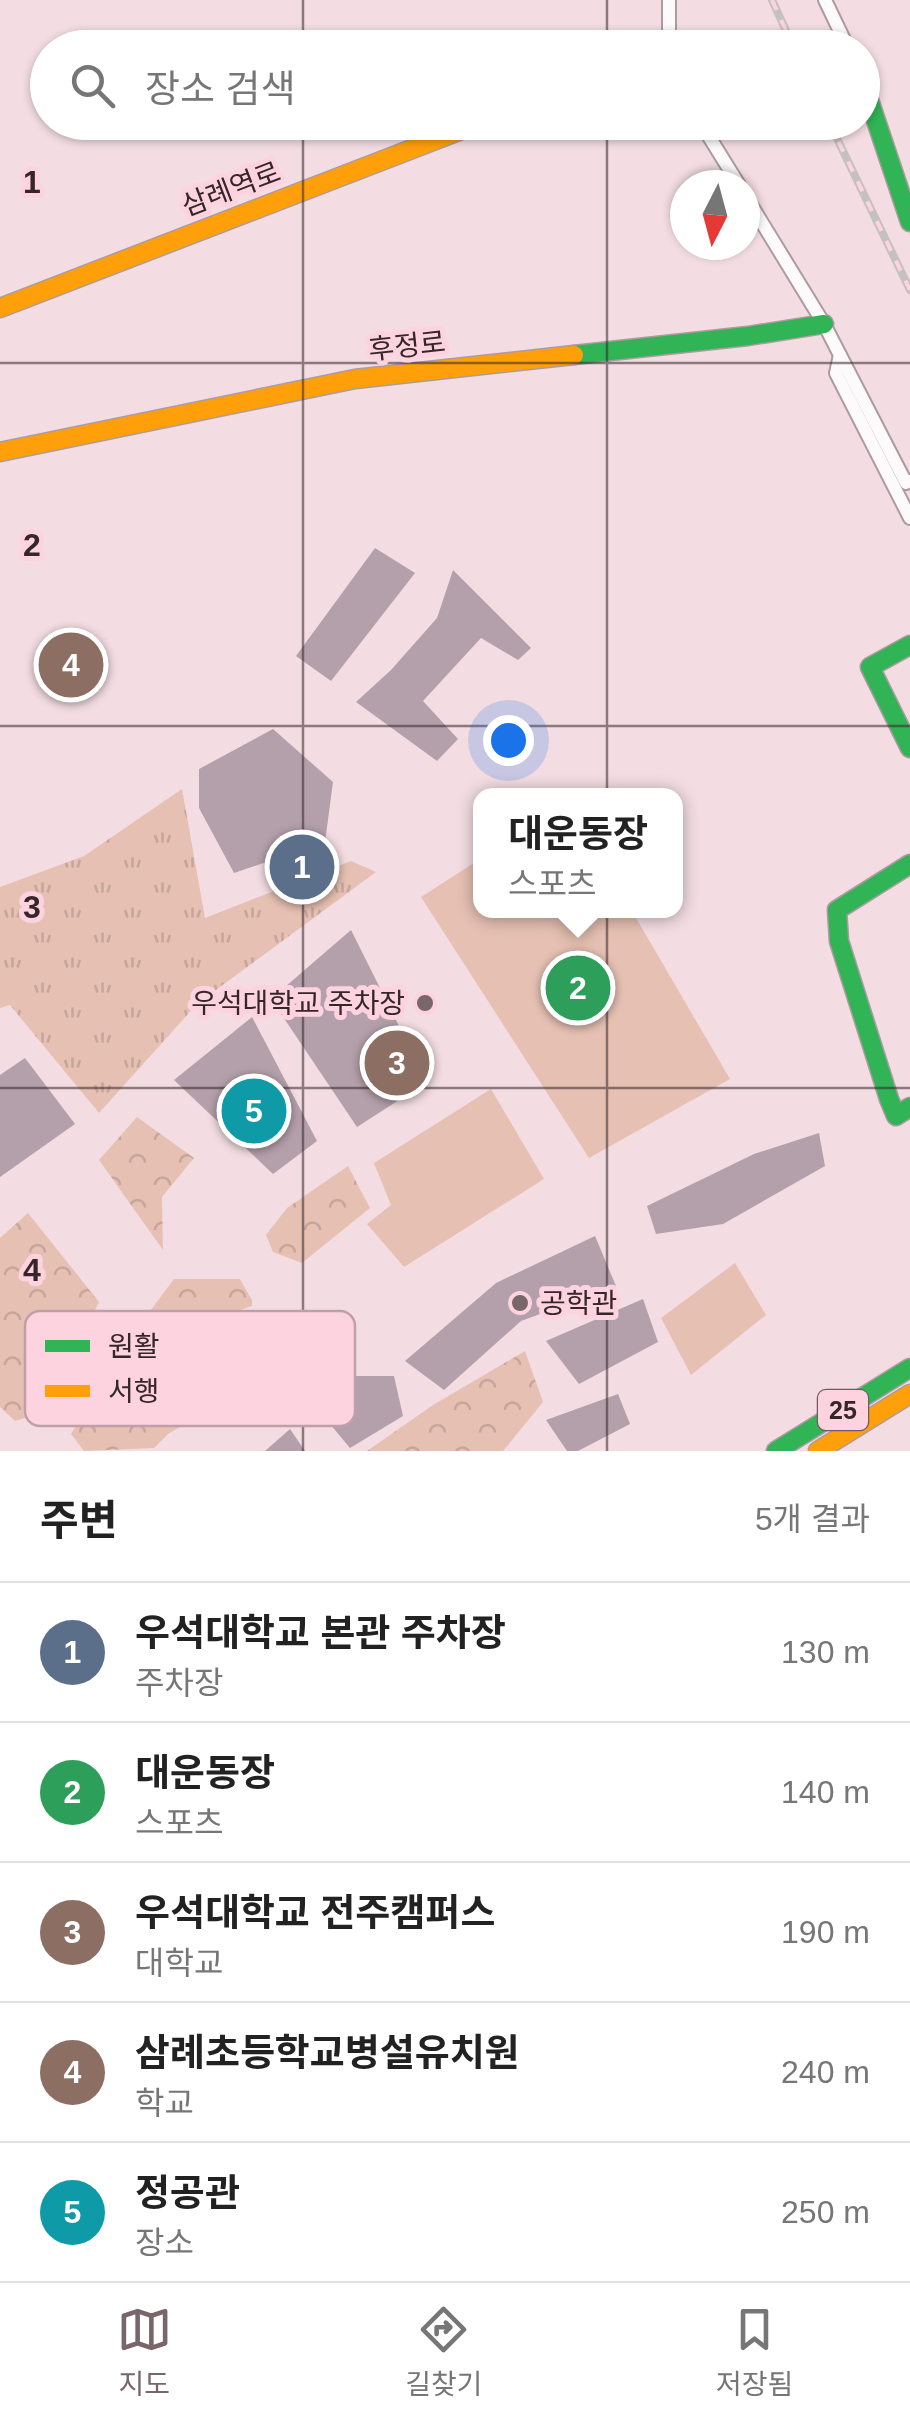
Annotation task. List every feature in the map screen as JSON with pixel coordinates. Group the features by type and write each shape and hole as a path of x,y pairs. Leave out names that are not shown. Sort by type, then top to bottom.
{"main road":[{"path":"880,133 910,222"},
{"name":"삼례역로","path":"0,308 435,140"},
{"name":"후정로","path":"0,452 355,379 748,336 824,324"},
{"path":"910,645 870,667 910,748"},
{"path":"910,864 837,910 834,933 855,984 864,1030 896,1116 910,1107"},
{"name":"25","path":"776,1451 910,1368"},
{"name":"25","path":"818,1451 910,1394"}],"street":[{"path":"669,0 669,30"},
{"path":"825,0 839,30"},
{"path":"711,140 729,170"},
{"path":"760,220 824,324 909,485"},
{"path":"840,355 836,373 910,518"}],"green space":[{"path":"182,789 205,918 351,861 376,872 197,1004 99,1113 10,1005 0,1008 0,887 84,856"},
{"path":"473,864 473,918 636,918 730,1079 589,1158 421,897"},
{"path":"491,1089 544,1179 404,1267 367,1224 391,1205 374,1163"},
{"path":"137,1117 194,1158 162,1197 163,1250 99,1160"},
{"path":"348,1166 370,1208 302,1263 273,1252 266,1235 287,1208"},
{"path":"28,1213 99,1302 94,1311 25,1311 25,1418 15,1421 0,1407 0,1238"},
{"path":"735,1263 766,1315 691,1375 661,1318"},
{"path":"174,1279 240,1279 252,1300 252,1306 237,1311 150,1311"},
{"path":"525,1351 543,1402 503,1451 367,1451 433,1405"},
{"path":"76,1426 182,1426 154,1448 84,1451 71,1434"}],"building":[{"path":"375,548 415,573 331,681 296,656"},
{"path":"453,570 531,648 518,660 481,638 423,701 458,739 437,761 356,702 437,618"},
{"path":"273,729 333,782 325,842 234,873 199,808 199,769"},
{"path":"351,930 427,1082 357,1127 271,999"},
{"path":"252,1017 317,1141 273,1174 174,1080"},
{"path":"25,1058 75,1124 0,1177 0,1075"},
{"path":"819,1133 825,1166 723,1224 656,1234 647,1206 754,1154"},
{"name":"공학관","path":"595,1236 616,1286 521,1321 444,1390 405,1361 496,1283"},
{"path":"643,1299 658,1342 579,1384 546,1341"},
{"path":"355,1376 394,1376 403,1416 350,1448 332,1426 355,1426"},
{"path":"618,1394 630,1424 578,1451 567,1451 546,1420"},
{"path":"290,1429 305,1451 265,1451"}],"railway":[{"path":"772,0 786,30"},
{"path":"838,140 910,290"}],"traffic: fast":[{"path":"880,133 910,222"},
{"path":"574,355 824,324"},
{"path":"910,645 870,667 910,748"},
{"path":"910,864 837,910 839,941 889,1099 896,1116 910,1107"},
{"path":"776,1451 910,1368"}],"traffic: slow":[{"path":"0,308 435,140"},
{"path":"0,452 355,379 574,355"},
{"path":"818,1451 910,1394"}],"place":[{"name":"삼례초등학교병설유치원","path":"71,665"},
{"name":"우석대학교 본관 주차장","path":"302,867"},
{"name":"대운동장","path":"578,988"},
{"name":"우석대학교 주차장","path":"425,1003"},
{"name":"우석대학교 전주캠퍼스","path":"397,1063"},
{"name":"정공관","path":"254,1111"},
{"name":"공학관","path":"520,1303"}]}
